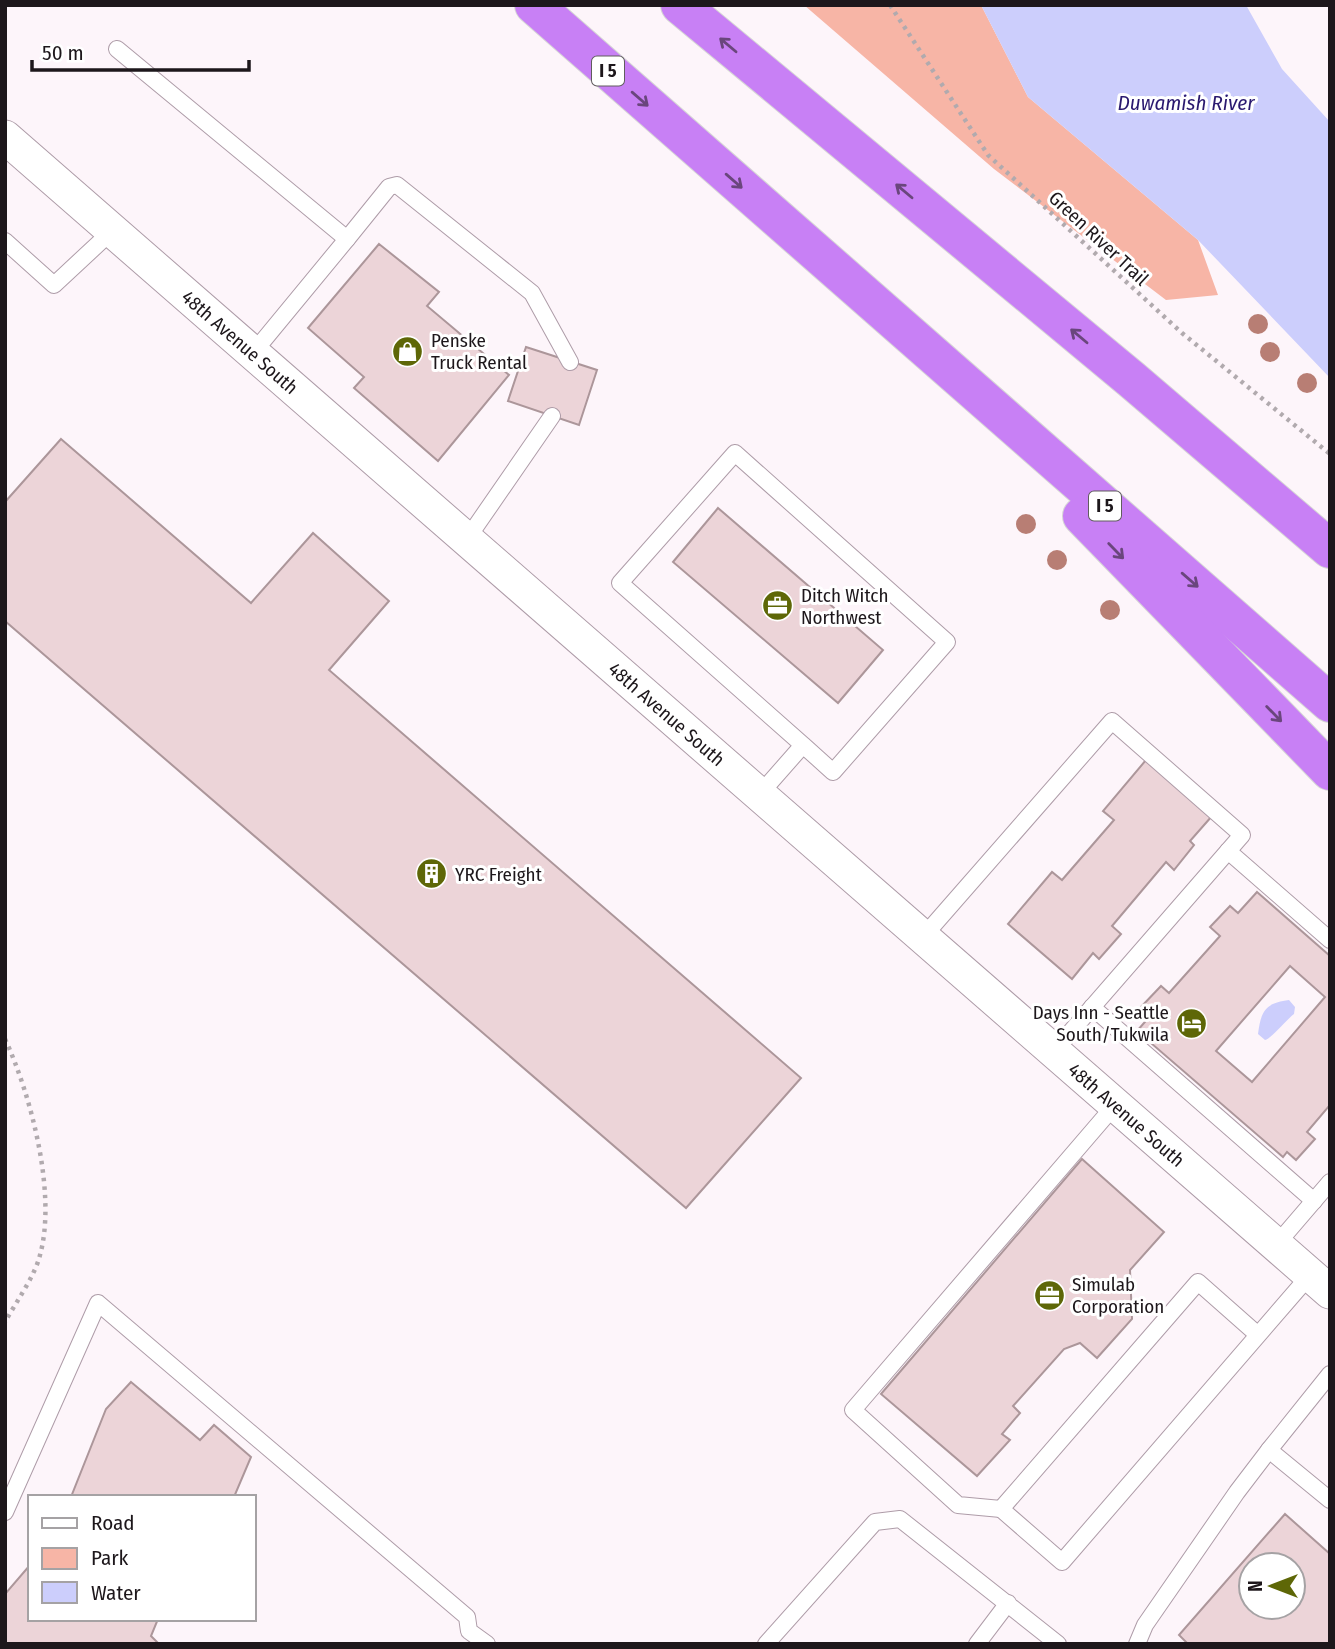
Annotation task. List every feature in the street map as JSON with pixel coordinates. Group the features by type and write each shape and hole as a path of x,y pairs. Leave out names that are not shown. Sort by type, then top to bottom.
{"highway":[{"name":"I 5","path":"534,5 1330,704"},
{"path":"680,5 1131,379 1330,549"},
{"path":"881,309 1330,771"},
{"path":"1131,379 1330,535"}],"street":[{"name":"48th Avenue South","path":"5,137 1320,1283"}],"lane":[{"path":"117,49 347,239"},
{"path":"253,353 388,187 397,185 532,293 570,362"},
{"path":"5,241 54,285 113,230"},
{"path":"467,539 552,416"},
{"path":"735,453 947,642 833,772 803,745 620,583 735,453"},
{"path":"923,937 1112,721 1242,835 1054,1051"},
{"path":"759,794 803,745"},
{"path":"1228,851 1330,940"},
{"path":"1092,1007 1314,1201"},
{"path":"1115,1105 853,1410 958,1505 1001,1510 1062,1562 1258,1335 1320,1283"},
{"path":"1276,1245 1330,1182"},
{"path":"1001,1510 1198,1282 1258,1335"},
{"path":"5,1512 98,1303 467,1616 469,1630 487,1644"},
{"path":"1138,1644 1145,1625 1237,1492 1330,1374"},
{"path":"1269,1450 1330,1500"},
{"path":"766,1644 875,1522 900,1519 1058,1644"},
{"path":"977,1644 1008,1603"},
{"path":"458,1644 469,1630"}],"path":[{"name":"Green River Trail","path":"890,5 988,155 1182,333 1330,454"},
{"path":"5,1039 18,1067 32,1118 42,1171 45,1208 40,1257 5,1322"}],"green space":[{"path":"804,5 981,5 1028,97 1198,240 1218,295 1166,300 994,169"}],"water":[{"name":"Duwamish River","path":"981,5 1246,5 1282,69 1330,122 1330,378 1198,240 1028,97"},
{"path":"1289,1000 1295,1007 1294,1014 1265,1040 1258,1034 1263,1014 1274,1003"}],"building":[{"name":"Penske Truck Rental","path":"379,244 439,292 427,306 509,375 438,461 354,388 364,377 308,328"},
{"path":"526,347 597,370 579,425 508,401"},
{"name":"YRC Freight","path":"61,439 251,603 313,533 389,601 329,670 801,1078 686,1208 5,621 5,502"},
{"name":"Ditch Witch Northwest","path":"718,508 883,650 838,703 673,562"},
{"path":"1146,760 1212,816 1190,841 1194,845 1174,870 1166,862 1112,926 1121,934 1099,959 1093,953 1072,979 1008,924 1052,872 1062,880 1114,820 1103,811"},
{"name":"Days Inn - Seattle South/Tukwila","path":"1257,892 1330,956 1330,1105 1307,1132 1315,1139 1296,1160 1287,1152 1283,1157 1137,1031 1151,1015 1141,1007 1161,986 1169,993 1220,936 1210,927 1230,906 1238,913","holes":["1290,966 1325,997 1252,1082 1216,1051"]},
{"name":"Simulab Corporation","path":"1082,1159 1164,1232 1130,1270 1132,1319 1097,1358 1080,1343 1064,1349 1013,1406 1020,1413 1002,1434 1010,1440 977,1476 881,1394"},
{"path":"131,1382 200,1440 214,1425 251,1457 235,1495 72,1495 106,1409"},
{"path":"1285,1514 1330,1554 1330,1644 1188,1644 1179,1635 1237,1569 1237,1621 1307,1621 1307,1551 1253,1551"},
{"path":"28,1567 28,1621 157,1621 151,1636 159,1644 5,1644 5,1594"}],"place":[{"name":"Penske Truck Rental","path":"408,351"},
{"name":"Ditch Witch Northwest","path":"778,606"},
{"name":"YRC Freight","path":"432,874"},
{"name":"Days Inn - Seattle South/Tukwila","path":"1192,1023"},
{"name":"Simulab Corporation","path":"1049,1295"}]}
